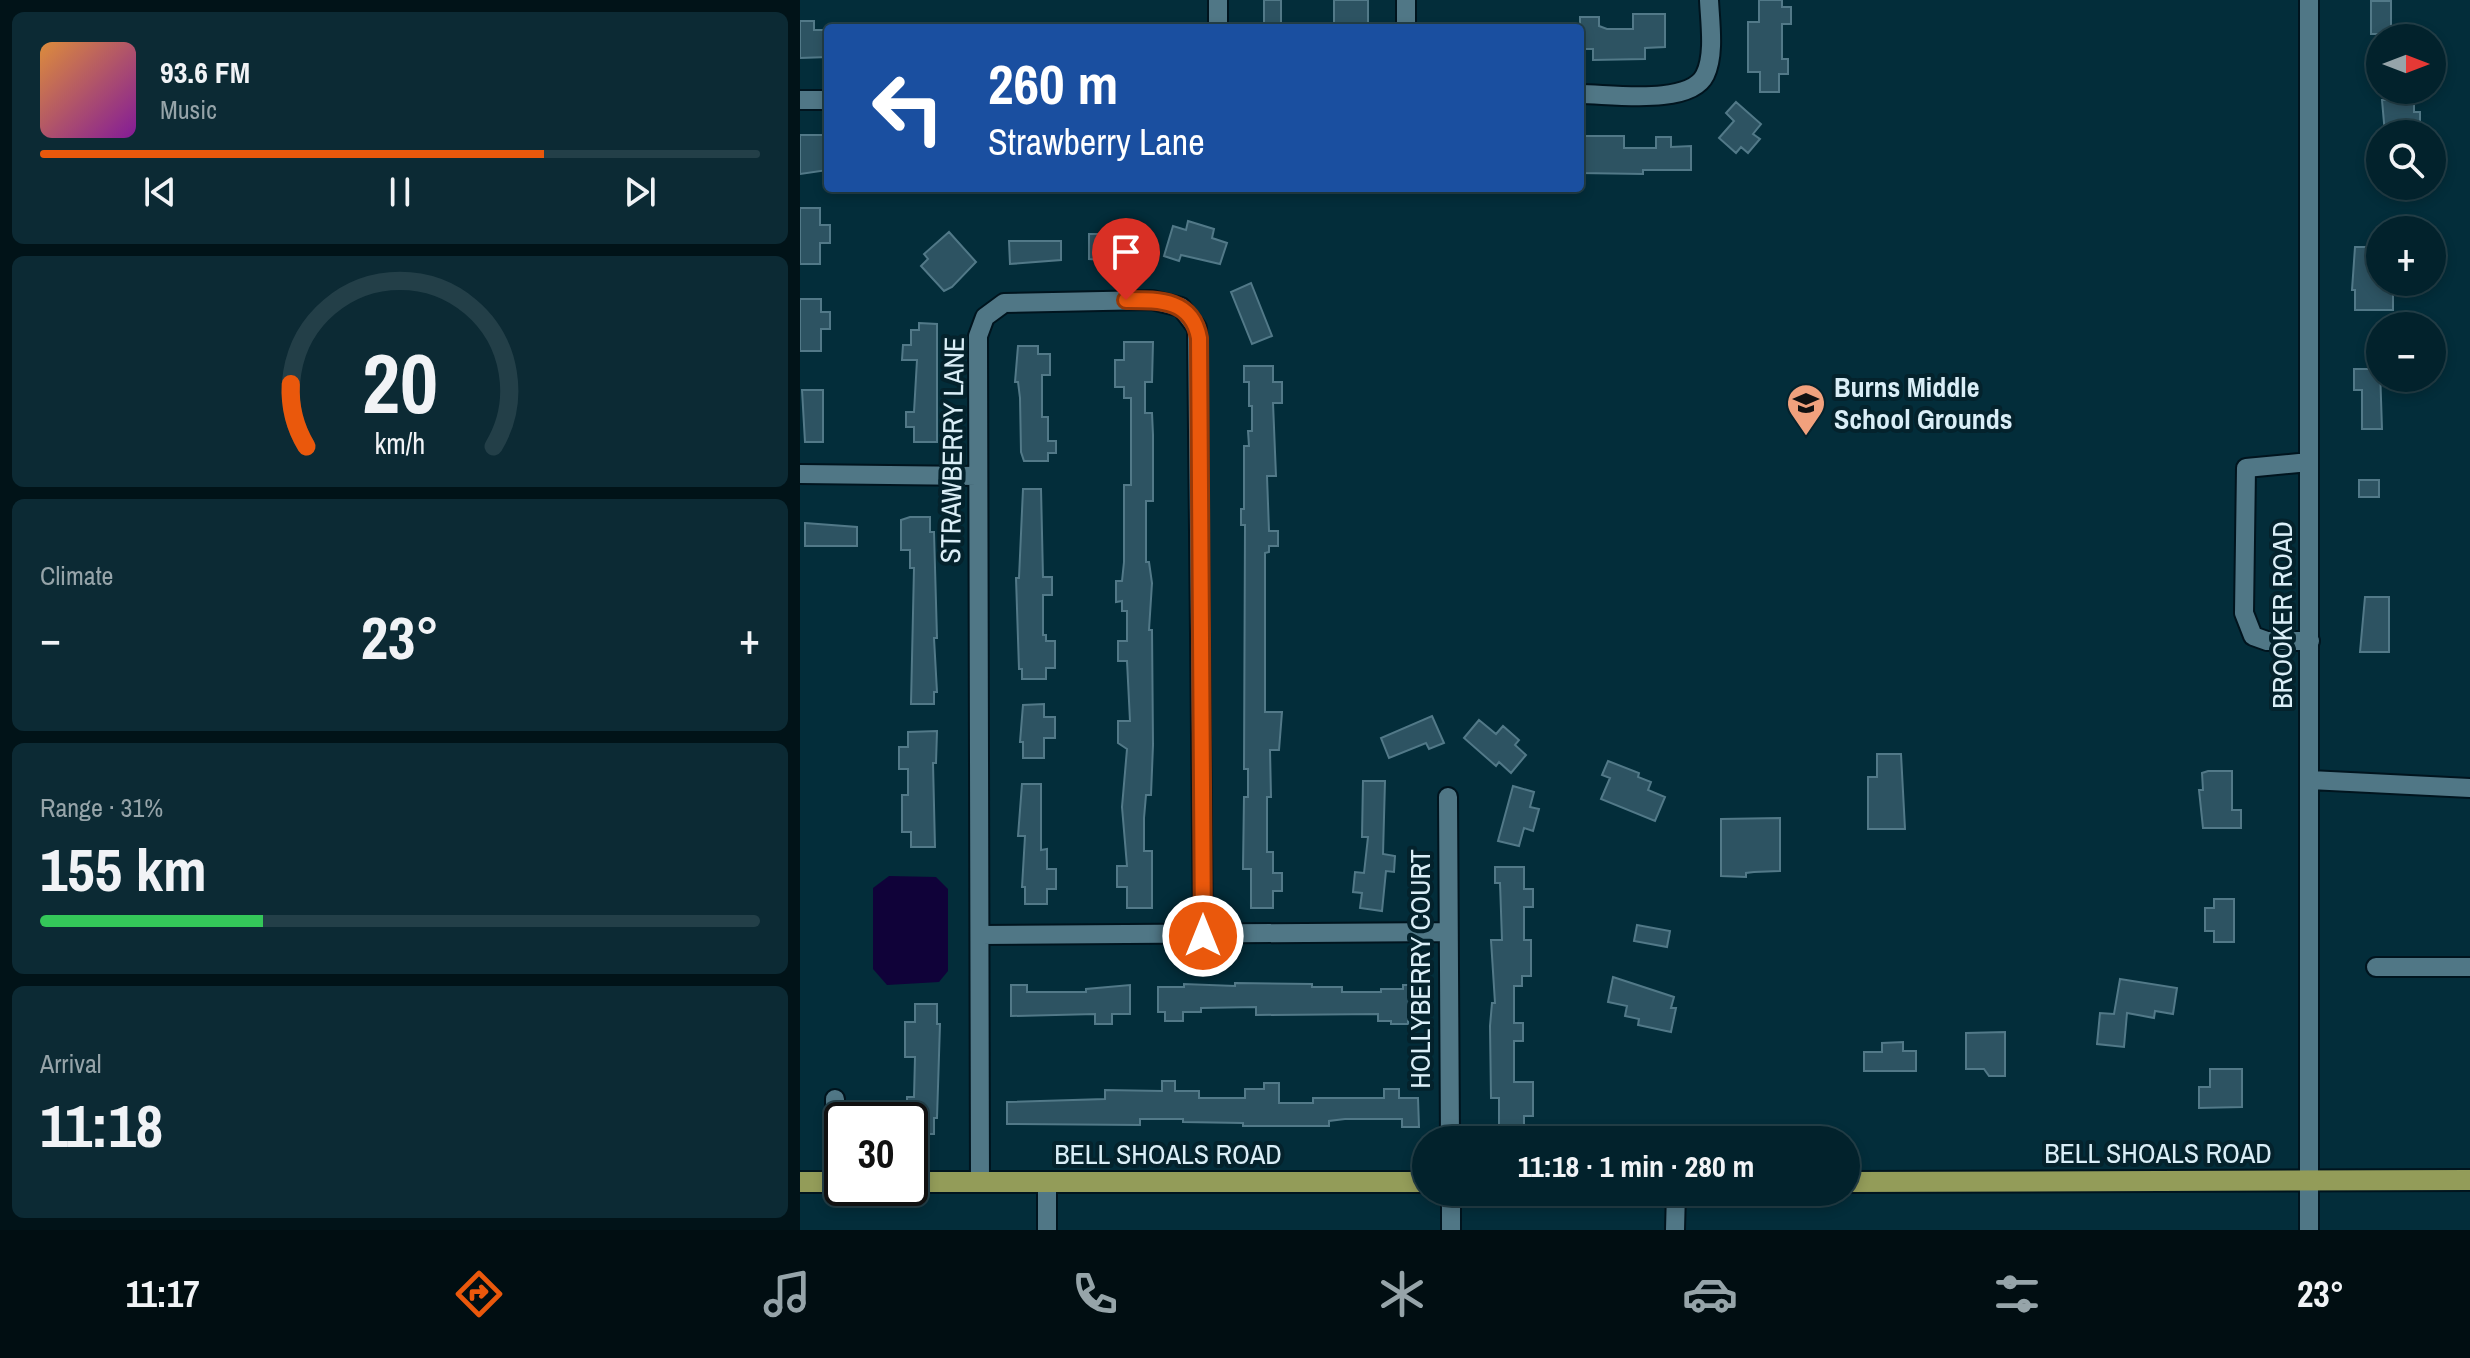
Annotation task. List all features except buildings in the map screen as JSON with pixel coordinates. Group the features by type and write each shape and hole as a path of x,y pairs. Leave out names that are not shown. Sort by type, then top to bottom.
{"main road":[{"name":"BELL SHOALS ROAD","path":"1860,1182 2470,1180"},
{"path":"800,1182 824,1182"},
{"name":"BELL SHOALS ROAD","path":"928,1182 1412,1182"}],"street":[{"path":"1218,0 1218,24"},
{"path":"1406,0 1406,24"},
{"path":"1584,94 1668,95 1691,90 1705,75 1708,64 1709,0"},
{"name":"BROOKER ROAD","path":"2309,0 2309,1230"},
{"path":"800,100 824,100"},
{"name":"STRAWBERRY LANE","path":"980,1181 978,336 985,317 996,307 1019,301 1152,300 1181,307 1194,320 1199,338 1203,936"},
{"path":"2309,462 2246,468 2244,613 2253,636 2267,641 2310,641"},
{"path":"800,474 977,476"},
{"path":"2310,780 2470,788"},
{"name":"HOLLYBERRY COURT","path":"1448,797 1450,1126"},
{"path":"980,935 1203,936 1447,932"},
{"path":"2376,967 2470,967"},
{"path":"1047,1181 1047,1230"},
{"path":"1451,1206 1451,1230"},
{"path":"1675,1230 1676,1206"}],"shaded area":[{"path":"889,876 936,877 948,889 948,971 939,982 887,985 873,969 873,888"}],"place":[{"name":"Burns Middle School Grounds","path":"1806,437"}],"route":[{"path":"1126,300 1152,300 1181,307 1194,320 1199,338 1203,936"}]}
